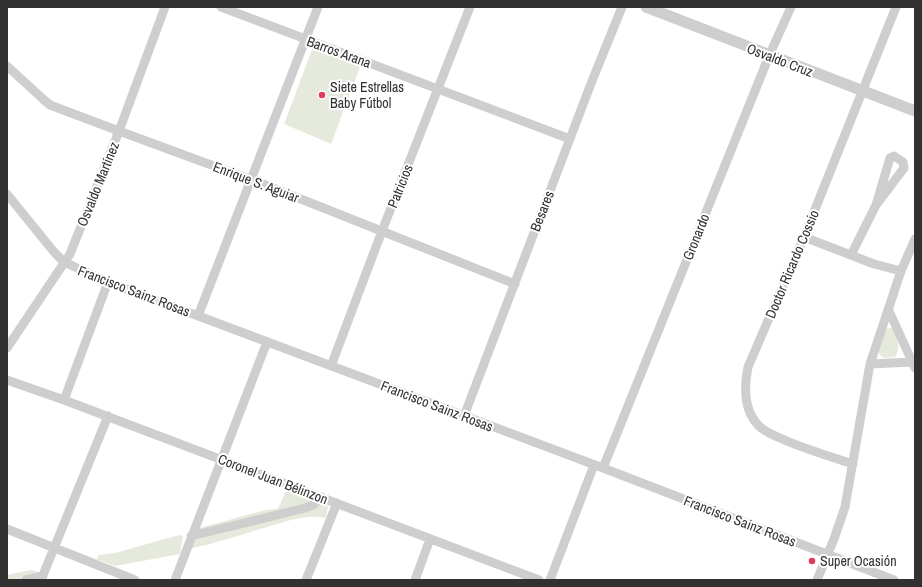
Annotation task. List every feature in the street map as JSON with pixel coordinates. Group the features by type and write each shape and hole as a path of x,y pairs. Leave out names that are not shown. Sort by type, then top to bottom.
{"street":[{"name":"Osvaldo Martínez","path":"7,348 70,254 119,132 166,7"},
{"name":"Barros Arana","path":"221,7 570,139"},
{"path":"198,316 318,7"},
{"name":"Patricios","path":"331,366 470,7"},
{"name":"Besares","path":"464,416 622,7"},
{"name":"Osvaldo Cruz","path":"646,7 769,56 915,111"},
{"name":"Gronardo","path":"550,580 769,56 791,7"},
{"name":"Doctor Ricardo Cossio","path":"853,464 791,443 766,431 758,425 750,412 746,399 745,384 748,367 804,237 896,7"},
{"name":"Enrique S. Aguiar","path":"7,66 50,105 250,180 515,284"},
{"path":"851,255 876,205 904,168 903,162 894,156 890,158 888,162 876,205"},
{"name":"Francisco Sainz Rosas","path":"7,194 54,252 64,262 108,282 598,466 894,580"},
{"path":"804,237 874,264 901,271"},
{"path":"817,580 845,507 870,364 901,271 915,239"},
{"path":"64,400 108,282"},
{"path":"870,364 913,365 888,312"},
{"path":"175,580 267,342"},
{"name":"Coronel Juan Bélinzon","path":"7,380 108,416 539,580"},
{"path":"26,580 42,578 108,416"},
{"path":"191,536 305,508 313,505 322,498"},
{"path":"306,580 337,503"},
{"path":"7,529 135,580"},
{"path":"414,580 430,539"}],"shaded area":[{"name":"Siete Estrellas Baby Fútbol","path":"313,47 360,67 331,144 284,124"},
{"path":"893,328 896,334 898,350 895,357 884,358 879,352 886,329"},
{"path":"287,488 325,503 328,507 326,518 308,517 291,520 189,549 196,529 265,510 278,509"},
{"path":"179,535 183,536 180,554 115,566 96,559 99,555 115,553"},
{"path":"31,570 38,572 37,580 7,580 7,575"}],"place":[{"name":"Siete Estrellas Baby Fútbol","path":"322,95"},
{"name":"Super Ocasión","path":"812,561"}]}
